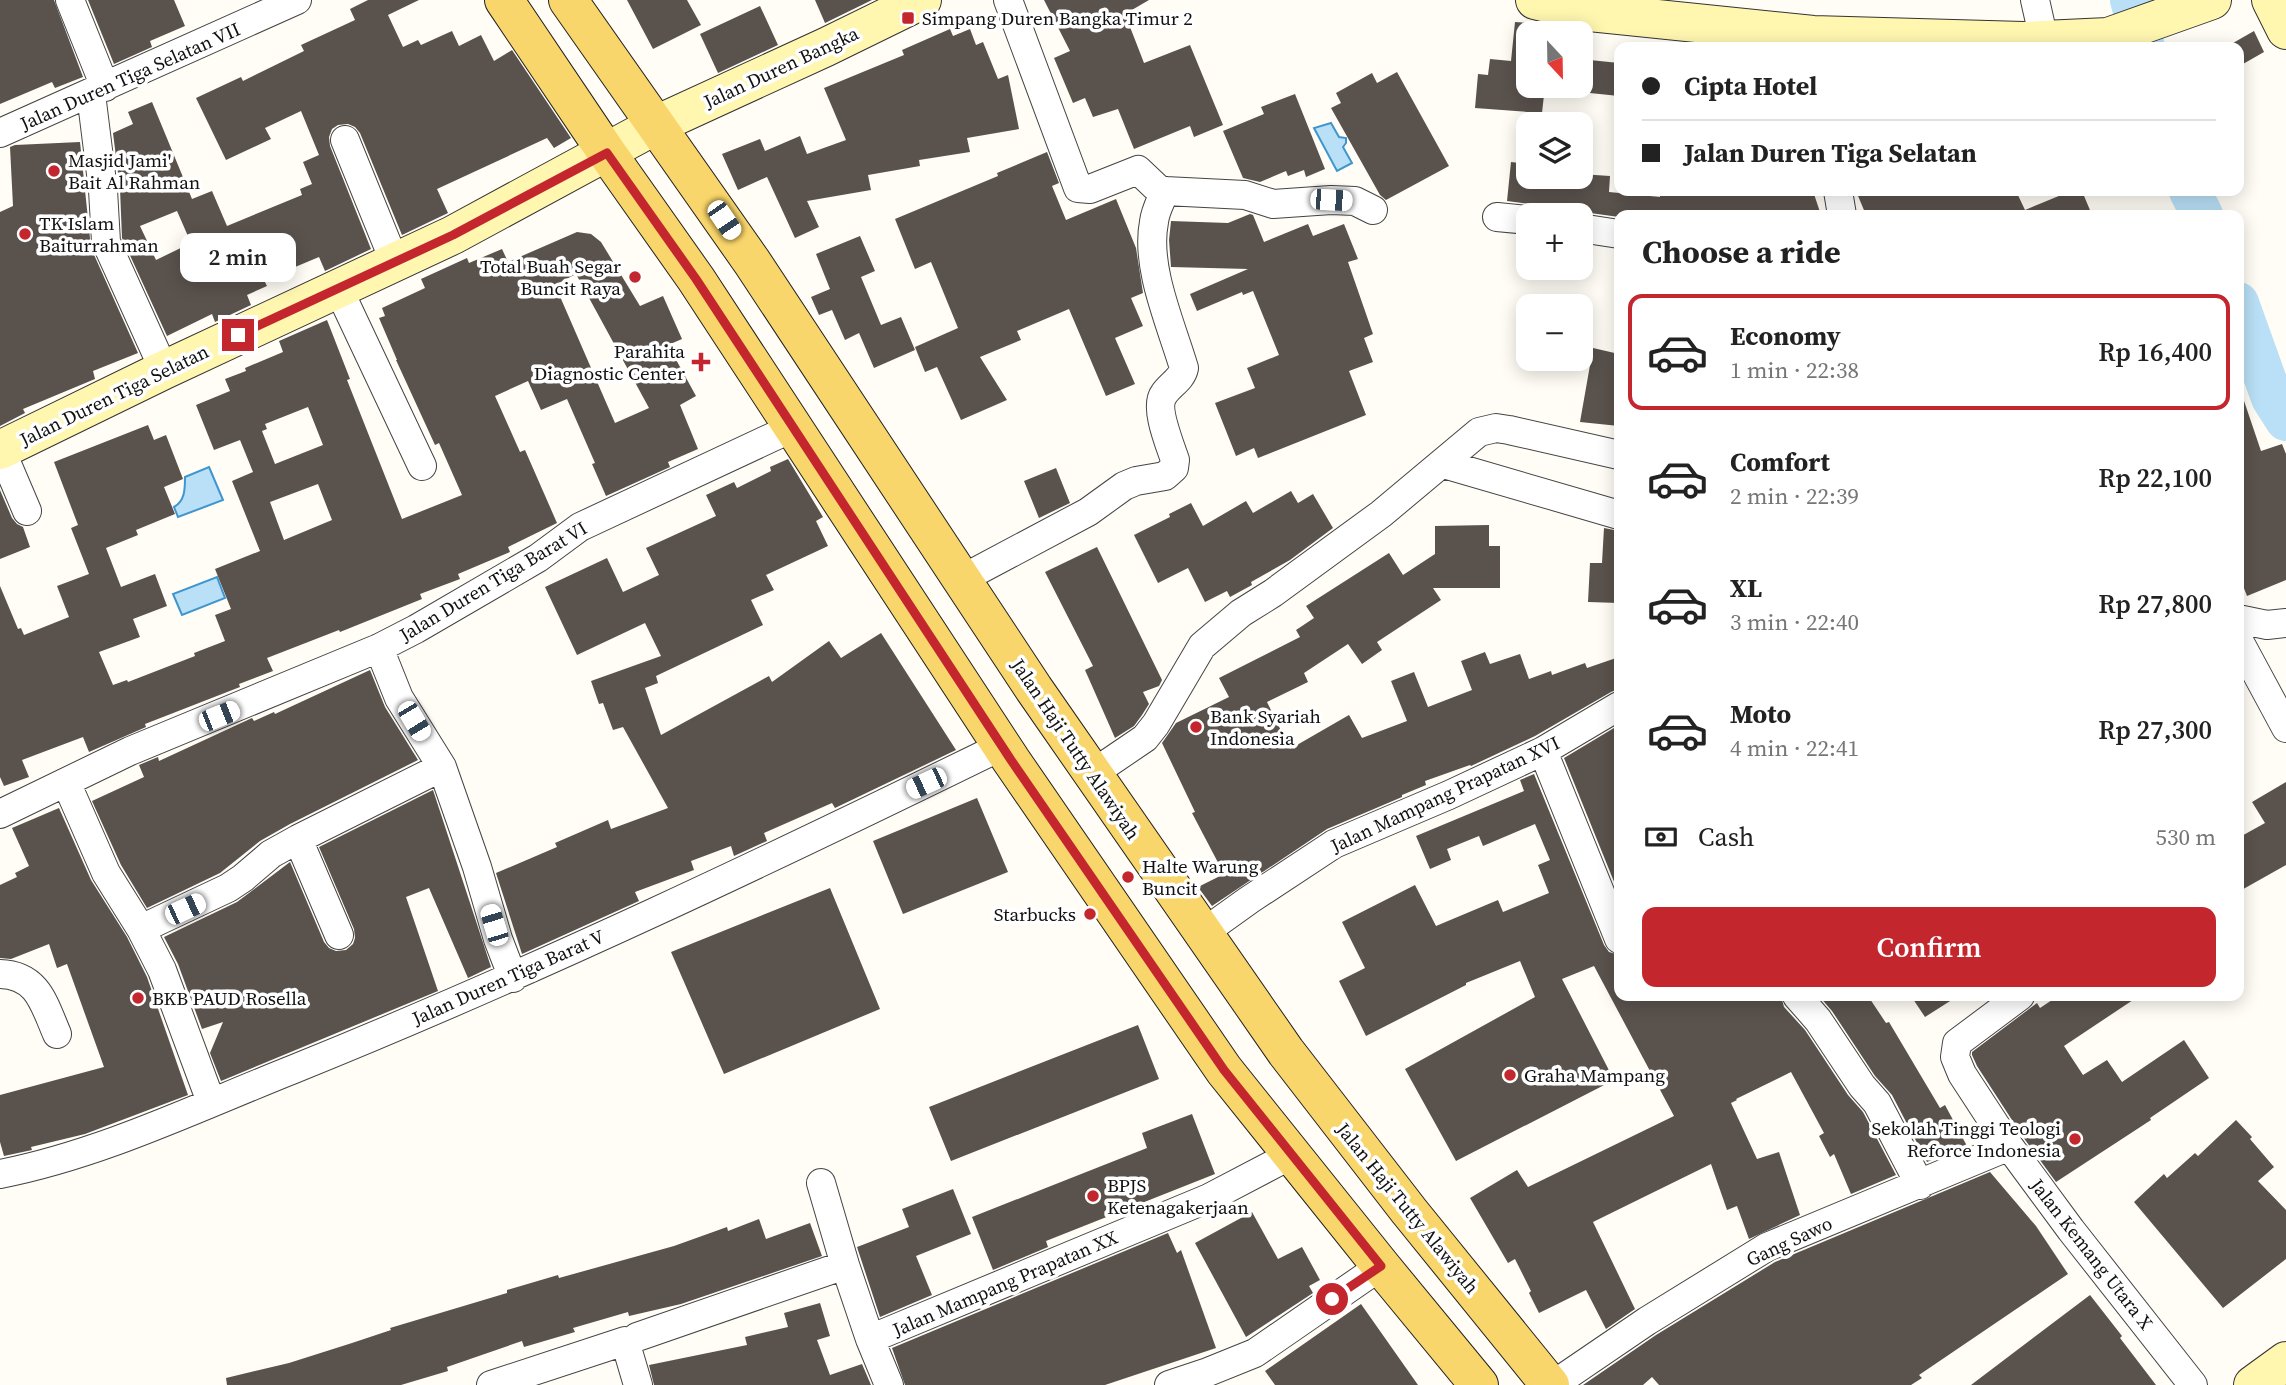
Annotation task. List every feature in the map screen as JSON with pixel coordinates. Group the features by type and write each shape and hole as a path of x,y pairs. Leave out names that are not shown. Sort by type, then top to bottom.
{"main road":[{"path":"504,0 696,279 1002,746 1224,1070 1479,1385"},
{"name":"Jalan Haji Tutty Alawiyah","path":"568,0 648,129 752,262 1092,774 1286,1052 1327,1107 1552,1385"}],"street":[{"path":"70,0 98,90 106,243 164,370"},
{"name":"Jalan Duren Tiga Selatan VII","path":"0,133 297,0"},
{"name":"Jalan Duren Bangka","path":"648,129 922,0"},
{"path":"1008,0 1078,188 1090,189 1138,170 1157,188 1165,191 1245,195 1273,204 1355,201 1373,210"},
{"path":"1535,0 1580,11 1814,41 2044,40 2116,34 2212,0"},
{"path":"2035,0 2044,40"},
{"path":"2271,0 2286,30"},
{"name":"Jalan Duren Tiga Selatan","path":"1,450 164,370 465,229 648,129"},
{"path":"345,140 395,262"},
{"path":"962,579 1088,512 1124,486 1165,476 1174,468 1175,460 1160,405 1163,395 1182,375 1184,368 1156,281 1153,237 1153,222 1165,191"},
{"path":"1497,217 1516,219"},
{"path":"1593,230 1614,233"},
{"path":"338,288 422,466"},
{"name":"Jalan Duren Tiga Barat VI","path":"0,814 130,751 379,648 538,558 580,527 792,428"},
{"path":"1092,774 1145,738 1202,646 1241,613 1321,559 1444,464 1479,432 1496,428 1614,454"},
{"path":"1,450 27,511"},
{"path":"1444,464 1614,514"},
{"path":"2244,620 2267,625 2286,623"},
{"path":"379,648 399,698 442,767 478,867 498,939 513,978"},
{"path":"2244,650 2286,728"},
{"name":"Jalan Mampang Prapatan XVI","path":"1203,933 1334,844 1449,795 1542,751 1614,709"},
{"name":"Jalan Duren Tiga Barat V","path":"0,1174 38,1167 119,1140 513,978 1002,746"},
{"path":"1542,751 1614,927"},
{"path":"141,929 228,888 271,854 442,767"},
{"path":"66,782 106,873 141,929 162,970 211,1102"},
{"path":"298,839 340,934"},
{"path":"0,974 26,981 39,993 57,1034"},
{"path":"1801,1001 1877,1103 1920,1185"},
{"name":"Jalan Kemang Utara X","path":"2013,1001 1957,1043 1955,1058 1962,1074 2009,1146 2071,1230 2193,1385"},
{"name":"Gang Sawo","path":"1552,1385 1647,1321 1767,1247 2005,1148"},
{"name":"Jalan Mampang Prapatan XX","path":"870,1339 1209,1198 1291,1155"},
{"name":"Jalan Mampang Prapatan XX","path":"821,1183 845,1265 889,1385"},
{"path":"491,1385 845,1265"},
{"path":"1169,1385 1208,1373 1255,1353 1381,1266"},
{"path":"631,1339 638,1385"},
{"path":"2253,1385 2286,1361"}],"water":[{"path":"1331,123 1339,137 1346,138 1343,147 1352,163 1337,171 1314,128"},
{"path":"209,467 223,500 178,517 174,507 182,498 185,477"},
{"path":"217,577 225,598 182,615 173,594"}],"building":[{"path":"0,0 54,0 83,77 55,88 52,82 0,104"},
{"path":"88,0 174,0 185,26 150,41 152,47 114,64"},
{"path":"368,0 419,0 388,15 403,47 418,40 421,45 452,31 459,46 481,35 494,61 512,50 571,138 554,148 547,138 437,189 448,213 402,235 360,133 348,124 338,125 332,129 330,146 371,249 325,271 319,257 264,280 267,286 247,295 251,305 215,322 212,314 167,336 122,238 120,189 113,133 133,124 128,112 152,102 192,199 212,191 227,226 302,195 300,189 312,184 303,162 319,155 301,111 265,128 271,139 226,160 196,98 241,77 243,81 304,51 301,45 355,20 350,9","holes":["177,211 191,243 156,260 140,226"]},
{"path":"627,0 687,0 701,25 653,49"},
{"path":"815,0 872,0 825,23"},
{"path":"1044,0 1149,0 1125,14 1144,63 1190,45 1223,125 1194,137 1190,126 1134,149 1118,109 1093,117 1085,98 1073,103 1054,58 1070,51"},
{"path":"760,6 778,45 718,73 700,34"},
{"path":"1516,22 1516,98 1544,98 1542,112 1475,108 1478,74 1488,75 1490,59 1511,61"},
{"path":"950,29 953,36 970,29 976,45 983,42 998,79 1008,75 1019,129 967,138 970,152 919,160 920,166 868,175 871,190 807,201 819,227 795,238 767,177 738,190 722,154 760,139 765,151 800,136 807,154 846,140 824,88 904,55 902,50"},
{"path":"2254,31 2264,52 2244,63 2244,42 2235,42"},
{"path":"1593,60 1614,62 1614,95 1593,93"},
{"path":"1397,72 1449,166 1386,200 1380,195 1331,108 1341,103 1336,93 1372,73 1377,83"},
{"path":"1295,94 1325,169 1306,177 1304,170 1288,176 1286,171 1260,182 1243,178 1223,131 1264,114 1261,107"},
{"path":"80,142 91,248 138,353 93,371 95,379 23,409 25,413 0,426 0,212 13,206 10,147"},
{"path":"1047,152 1059,183 1052,186 1066,220 1116,199 1136,248 1143,293 1131,298 1143,326 1115,338 1135,384 1106,396 1069,309 1017,331 1021,340 980,357 1007,400 961,420 937,367 925,372 915,347 958,328 931,262 915,269 895,219 998,176 997,173"},
{"path":"1511,162 1516,163 1516,189 1593,189 1593,175 1610,176 1609,192 1614,192 1614,196 1815,196 1819,210 1614,210 1614,216 1593,213 1593,203 1507,201"},
{"path":"1858,196 2018,196 2025,210 1864,210"},
{"path":"2059,196 2084,196 2090,210 2025,210"},
{"path":"1253,215 1264,242 1308,224 1313,236 1344,224 1358,259 1348,262 1373,334 1364,338 1373,362 1349,371 1366,415 1258,458 1254,448 1236,456 1215,403 1255,388 1247,368 1279,355 1253,291 1243,295 1242,292 1197,311 1190,294 1248,269 1171,267 1169,240 1171,221 1228,223"},
{"path":"577,232 591,234 601,242 640,306 663,296 682,339 668,345 696,396 680,405 698,449 668,462 670,467 606,496 592,464 595,463 567,399 541,410 528,381 495,396 520,452 525,450 557,523 508,547 510,552 458,574 460,579 420,594 422,599 267,658 273,671 239,684 240,687 145,724 146,727 89,752 83,737 22,760 29,777 4,786 0,777 0,586 18,629 21,628 24,635 69,617 57,586 89,574 71,528 78,525 54,462 148,425 154,440 166,435 183,479 164,487 175,514 136,530 138,535 106,548 121,587 155,574 167,606 133,619 140,637 99,652 113,685 127,680 128,682 195,656 194,653 225,641 215,615 231,609 215,569 260,551 232,481 253,472 240,440 214,450 196,405 230,391 225,379 283,352 279,341 327,320 350,379 347,380 402,519 462,495 439,443 435,445 379,318 385,316 382,308 425,288 421,279 467,258 469,263 502,249 508,262","holes":["576,274 649,408 615,423 555,285","308,407 323,445 275,464 262,431 267,429 265,424","318,484 332,520 284,540 270,502"]},
{"path":"860,236 875,271 861,277 881,325 901,317 915,350 874,368 859,333 845,340 832,310 819,315 811,297 830,289 816,254"},
{"path":"1593,348 1614,353 1614,425 1580,422 1589,371 1593,371"},
{"path":"2244,401 2261,451 2282,444 2286,454 2286,580 2247,596 2244,588"},
{"path":"788,459 823,517 816,521 828,546 766,575 774,590 751,600 763,625 656,676 658,683 645,688 661,735 769,676 772,682 829,641 841,658 881,633 956,750 835,808 832,803 764,833 767,841 734,856 731,846 691,861 694,870 635,892 639,901 522,954 496,873 557,847 555,843 608,820 611,829 668,808 623,727 613,730 603,703 599,704 591,681 661,656 645,623 577,655 545,587 607,558 623,592 659,575 646,548 716,516 706,495 734,482 737,488"},
{"path":"1056,468 1070,503 1039,518 1024,481"},
{"path":"0,490 12,518 23,527 30,547 0,559"},
{"path":"1291,491 1298,503 1313,494 1333,528 1290,560 1230,597 1227,591 1205,602 1188,568 1158,583 1134,535 1191,503 1203,526 1246,501 1253,513"},
{"path":"1489,525 1489,546 1500,546 1500,588 1433,588 1441,600 1377,642 1382,650 1362,664 1348,644 1304,673 1308,682 1267,702 1290,749 1349,715 1362,738 1407,721 1391,681 1414,672 1428,707 1472,690 1461,661 1485,652 1490,664 1520,654 1529,679 1551,671 1552,675 1585,663 1587,668 1614,659 1614,691 1535,736 1471,766 1425,781 1426,785 1402,797 1327,829 1212,906 1198,887 1224,874 1192,813 1195,812 1162,743 1176,723 1229,697 1219,678 1300,637 1296,630 1314,618 1306,606 1389,553 1403,575 1435,554 1435,526"},
{"path":"1604,528 1614,530 1614,603 1588,602 1590,563 1602,563"},
{"path":"1097,547 1162,680 1159,686 1143,692 1149,704 1134,726 1115,738 1085,670 1093,666 1045,572"},
{"path":"370,670 385,707 418,760 290,824 260,841 220,873 147,908 121,865 92,801 144,777 139,765 158,757 159,761 252,718 254,721 274,712 275,714"},
{"path":"1614,728 1614,882 1564,758"},
{"path":"1534,774 1604,945 1614,954 1614,1001 1782,1001 1784,1007 1805,1030 1848,1095 1863,1112 1896,1175 1851,1194 1834,1154 1830,1157 1819,1136 1824,1133 1791,1072 1736,1099 1731,1103 1757,1159 1779,1152 1800,1215 1749,1239 1737,1206 1727,1210 1711,1164 1593,1222 1635,1309 1606,1329 1586,1290 1539,1313 1515,1259 1508,1263 1470,1198 1517,1170 1528,1187 1674,1116 1594,966 1562,979 1614,1080 1456,1161 1405,1069 1535,997 1520,961 1466,983 1366,1036 1339,981 1365,968 1342,922 1415,885 1436,926 1498,900 1503,912 1549,893 1538,865 1550,860 1535,824 1483,846 1479,836 1447,849 1451,860 1430,869 1416,836 1524,791 1520,780"},
{"path":"2286,782 2286,865 2244,889 2244,835 2265,823 2252,802"},
{"path":"433,790 491,967 468,978 429,888 406,897 438,991 221,1081 210,1053 223,1022 202,1029 178,964 164,937 237,902 290,862 324,942 336,951 346,950 353,944 354,929 319,847"},
{"path":"977,798 1008,872 903,914 873,841"},
{"path":"59,808 91,880 127,937 147,977 188,1095 85,1134 4,1156 0,1142 0,1095 104,1067 67,964 57,968 49,944 11,959 0,958 0,885 17,877 15,873 29,866 12,828"},
{"path":"830,888 880,1009 724,1074 671,952"},
{"path":"1823,1001 1871,1001 1886,1023 1889,1022 1940,1108 1945,1105 1967,1146 1927,1162 1892,1095 1875,1076"},
{"path":"1914,1001 1950,1001 1925,1017"},
{"name":"Sekolah Tinggi Teologi Reforce Indonesia","path":"2050,1001 2132,1001 2064,1046 2083,1075 2107,1060 2122,1082 2184,1040 2209,1078 2150,1118 2151,1120 2056,1182 2023,1137 1972,1055 1972,1052 2037,1003 2040,1008"},
{"path":"1138,1025 1159,1079 951,1161 929,1107"},
{"name":"BPJS Ketenagakerjaan","path":"1192,1114 1215,1174 1046,1241 1048,1247 993,1270 972,1217 1147,1148 1142,1133"},
{"path":"2236,1120 2274,1167 2258,1181 2286,1210 2286,1259 2223,1308 2134,1202 2164,1174 2167,1178 2195,1153 2198,1156"},
{"path":"1990,1172 2036,1226 2068,1274 1919,1375 1922,1378 1911,1385 1659,1385 1652,1377 1643,1385 1583,1385 1656,1335 1775,1262"},
{"path":"953,1189 971,1234 916,1256 932,1295 880,1317 857,1247 909,1227 902,1209"},
{"path":"1252,1212 1278,1259 1302,1247 1320,1280 1309,1286 1313,1293 1246,1337 1195,1243"},
{"path":"759,1219 766,1239 810,1223 822,1256 681,1304 629,1316 628,1312 573,1328 575,1332 524,1347 522,1341 447,1367 448,1371 401,1385 227,1385 226,1378 289,1363 391,1330 390,1328 507,1293 507,1290 674,1246 727,1227 728,1231"},
{"path":"1168,1233 1177,1253 1181,1250 1216,1348 1105,1385 905,1385 892,1348"},
{"path":"2090,1295 2156,1385 1971,1385"},
{"path":"820,1303 830,1336 817,1340 830,1375 862,1364 871,1385 654,1385 649,1365 747,1345 745,1337 788,1327 784,1313"},
{"path":"1361,1304 1418,1385 1275,1385 1265,1371"}],"waterway":[{"path":"2131,0 2143,42"},
{"path":"2192,196 2200,210"},
{"path":"2244,320 2272,398 2286,420"}],"place":[{"name":"Simpang Duren Bangka Timur 2","path":"908,18"},
{"name":"Masjid Jami' Bait Al Rahman","path":"54,171"},
{"name":"TK Islam Baiturrahman","path":"25,234"},
{"name":"Total Buah Segar Buncit Raya","path":"635,277"},
{"name":"Parahita Diagnostic Center","path":"701,362"},
{"name":"Bank Syariah Indonesia","path":"1196,727"},
{"name":"Halte Warung Buncit","path":"1128,877"},
{"name":"Starbucks","path":"1090,914"},
{"name":"BKB PAUD Rosella","path":"138,998"},
{"name":"Graha Mampang","path":"1510,1075"},
{"name":"Sekolah Tinggi Teologi Reforce Indonesia","path":"2075,1139"},
{"name":"BPJS Ketenagakerjaan","path":"1093,1196"}],"route":[{"path":"238,335 453,235 607,153 696,279 1011,760 1224,1070 1381,1266 1332,1299"}]}
